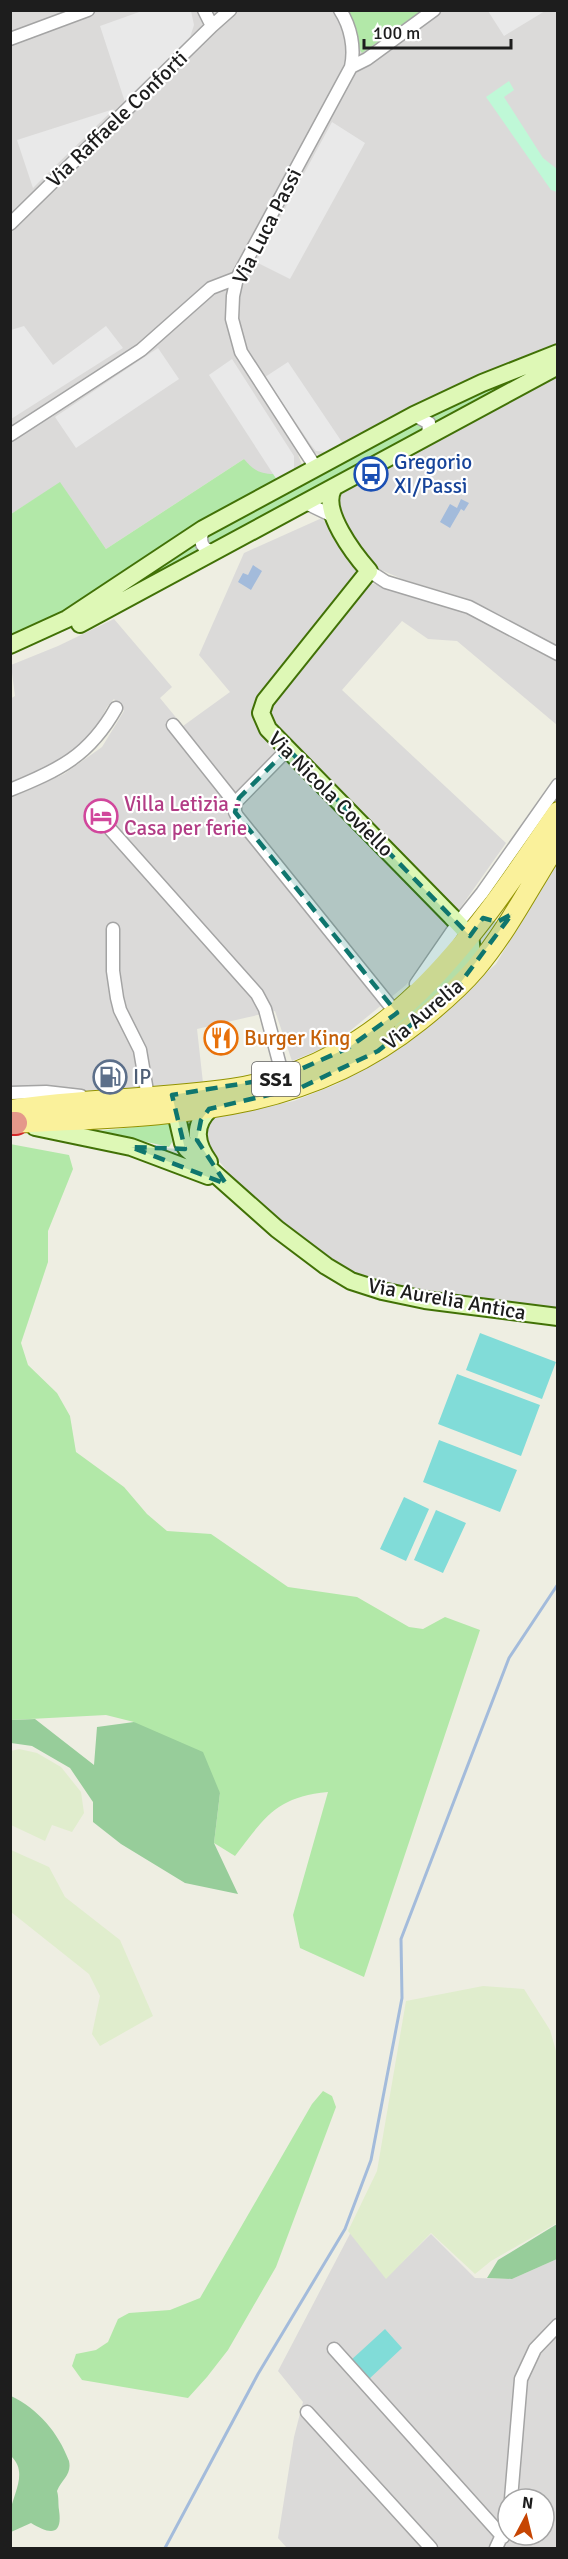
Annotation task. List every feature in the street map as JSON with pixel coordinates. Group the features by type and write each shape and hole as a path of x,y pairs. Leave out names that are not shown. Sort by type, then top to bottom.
{"main road":[{"name":"Via Aurelia","path":"12,1119 173,1104 283,1077 348,1048 400,1010 455,955 464,929 483,918 558,812"},
{"name":"Via Aurelia","path":"12,1119 103,1101 148,1097 173,1104 210,1109 253,1101 303,1087 367,1058 433,1010 470,975 493,946 558,842"}],"street":[{"path":"10,39 88,10"},
{"path":"204,10 212,26 230,10"},
{"name":"Via Luca Passi","path":"316,468 240,352 232,313 237,278 351,67 353,53 351,37 340,10"},
{"path":"351,67 367,59 434,10"},
{"name":"Via Raffaele Conforti","path":"10,224 16,212 212,26"},
{"path":"10,435 141,350 211,288 237,278"},
{"path":"10,645 74,615 203,529 414,415 482,383 558,353"},
{"path":"10,654 66,631 558,366"},
{"path":"414,415 429,423 428,437"},
{"path":"333,489 329,504 333,516 369,571 386,582 469,607 558,654"},
{"path":"306,503 333,516"},
{"path":"203,529 201,536 203,546 207,550 215,551"},
{"name":"Via Nicola Coviello","path":"369,571 263,705 261,713 265,727 464,929"},
{"path":"10,790 52,773 73,760 97,738 116,708"},
{"path":"173,725 235,803 237,816 400,1010"},
{"path":"235,803 288,749"},
{"name":"Via Aurelia","path":"464,929 482,893 558,785"},
{"path":"111,830 257,994 265,1009 283,1077"},
{"path":"482,893 479,905 483,918 497,922 512,914"},
{"path":"114,929 113,971 117,998 120,1010 140,1050 148,1097"},
{"path":"392,1041 409,1019 467,959 472,947 464,929"},
{"name":"Via Aurelia","path":"10,1093 55,1092 103,1101"},
{"path":"173,1104 183,1143 192,1155 226,1184"},
{"path":"210,1109 198,1126 198,1144 226,1184"},
{"path":"12,1119 131,1147 184,1165 226,1184"},
{"path":"131,1147 170,1151 180,1149 183,1143"},
{"name":"Via Aurelia Antica","path":"226,1184 314,1258 351,1281 382,1291 432,1301 558,1317"},
{"path":"512,2487 520,2379 535,2349 558,2325"},
{"path":"334,2349 496,2530"},
{"path":"307,2412 431,2548"}],"highlighted area":[{"path":"288,749 470,936 483,918 497,922 512,914 455,990 378,1051 302,1087 209,1109 201,1120 197,1140 226,1184 131,1147 185,1149 172,1095 283,1077 348,1048 397,1013 235,812 239,798"}],"shaded area":[{"path":"11,11 557,11 557,646 465,598 402,579 372,566 335,508 316,468 264,497 244,459 106,549 60,483 11,514","holes":["299,443 320,456 316,468 303,467 295,447"]},
{"path":"142,11 191,11 194,25 190,37 125,102 100,26"},
{"path":"488,11 545,11 504,36"},
{"path":"114,109 52,169 33,188 17,140"},
{"path":"332,122 365,143 290,279 256,262"},
{"path":"24,326 53,365 106,326 123,348 11,419 11,330"},
{"path":"158,348 179,379 76,448 55,417"},
{"path":"232,359 294,456 294,470 277,480 209,375"},
{"path":"288,362 344,445 326,452 316,451 265,377"},
{"path":"461,499 469,503 464,511 461,509 450,528 440,522 450,504 457,508"},
{"path":"322,518 370,583 462,607 557,659 557,725 457,641 428,639 402,621 342,690 506,843 406,985 334,1044 292,1061 275,1011 197,1029 203,1083 98,1095 62,1088 11,1088 11,798 64,774 102,747 124,711 114,699 107,707 91,738 67,758 11,782 10,699 15,696 11,665 58,646 114,619 172,687 160,698 183,726 230,692 199,655 244,553"},
{"path":"253,565 262,571 251,590 238,582 243,573 248,575"},
{"path":"557,861 557,1312 395,1289 339,1267 280,1223 235,1180 207,1147 204,1129 215,1113 255,1109 294,1101 337,1084 380,1059 430,1023 496,964"},
{"path":"480,1333 556,1362 542,1399 466,1370"},
{"path":"457,1374 540,1405 521,1456 438,1424"},
{"path":"439,1440 517,1470 500,1512 423,1482"},
{"path":"404,1497 429,1509 406,1561 380,1549"},
{"path":"436,1510 466,1523 443,1573 414,1560"},
{"path":"352,2230 389,2275 431,2234 475,2278 512,2279 557,2259 557,2548 287,2548 278,2538 294,2437 303,2402 278,2371"},
{"path":"385,2329 402,2348 368,2380 350,2361"}],"green space":[{"path":"346,11 421,11 362,53"},
{"path":"509,81 514,90 504,97 543,158 557,169 557,192 551,190 486,97"},
{"path":"557,358 434,429 433,421 427,414"},
{"path":"414,422 422,426 423,431 212,544 207,541 207,534"},
{"path":"244,459 257,471 274,474 277,480 167,543 69,612 11,639 11,514 60,482 106,549"},
{"path":"194,540 201,553 103,602"},
{"path":"170,1123 172,1142 169,1147 99,1131"},
{"path":"10,1144 69,1155 73,1169 48,1231 48,1262 21,1343 28,1365 57,1393 70,1416 76,1452 124,1487 147,1514 167,1531 211,1534 288,1587 357,1597 409,1627 423,1629 445,1617 480,1630 364,1977 300,1948 293,1915 328,1792 296,1799 273,1811 235,1856 214,1843 220,1793 134,1722 106,1715 11,1720"},
{"path":"35,1719 94,1765 97,1727 134,1722 203,1752 220,1793 214,1843 238,1894 185,1883 121,1844 93,1822 93,1802 70,1768 32,1746 11,1743 11,1720"},
{"path":"19,1749 37,1753 61,1767 81,1792 84,1813 72,1832 52,1825 45,1841 11,1825 11,1751"},
{"path":"11,1850 49,1867 65,1897 120,1940 153,2016 100,2046 92,2034 100,1996 89,1974 11,1912"},
{"path":"483,1986 524,1989 550,2030 558,2058 557,2223 491,2261 475,2274 431,2233 386,2279 348,2231 377,2171 406,2001"},
{"path":"323,2091 332,2096 336,2107 276,2267 228,2350 207,2377 188,2398 82,2380 72,2366 76,2354 96,2350 108,2342 118,2319 129,2313 170,2310 200,2298 312,2104"},
{"path":"557,2224 557,2259 512,2279 487,2278 498,2260"},
{"path":"11,2396 21,2401 46,2422 59,2440 69,2461 68,2473 57,2491 60,2519 57,2529 53,2531 31,2523 11,2532 10,2512 18,2483 19,2469 11,2456"}],"waterway":[{"path":"165,2548 258,2374 345,2229 371,2160 402,1998 401,1939 509,1658 558,1584"}],"place":[{"name":"Gregorio XI/Passi","path":"371,474"},
{"name":"Villa Letizia - Casa per ferie","path":"101,816"},
{"name":"Burger King","path":"221,1038"},
{"name":"IP","path":"110,1077"}]}
